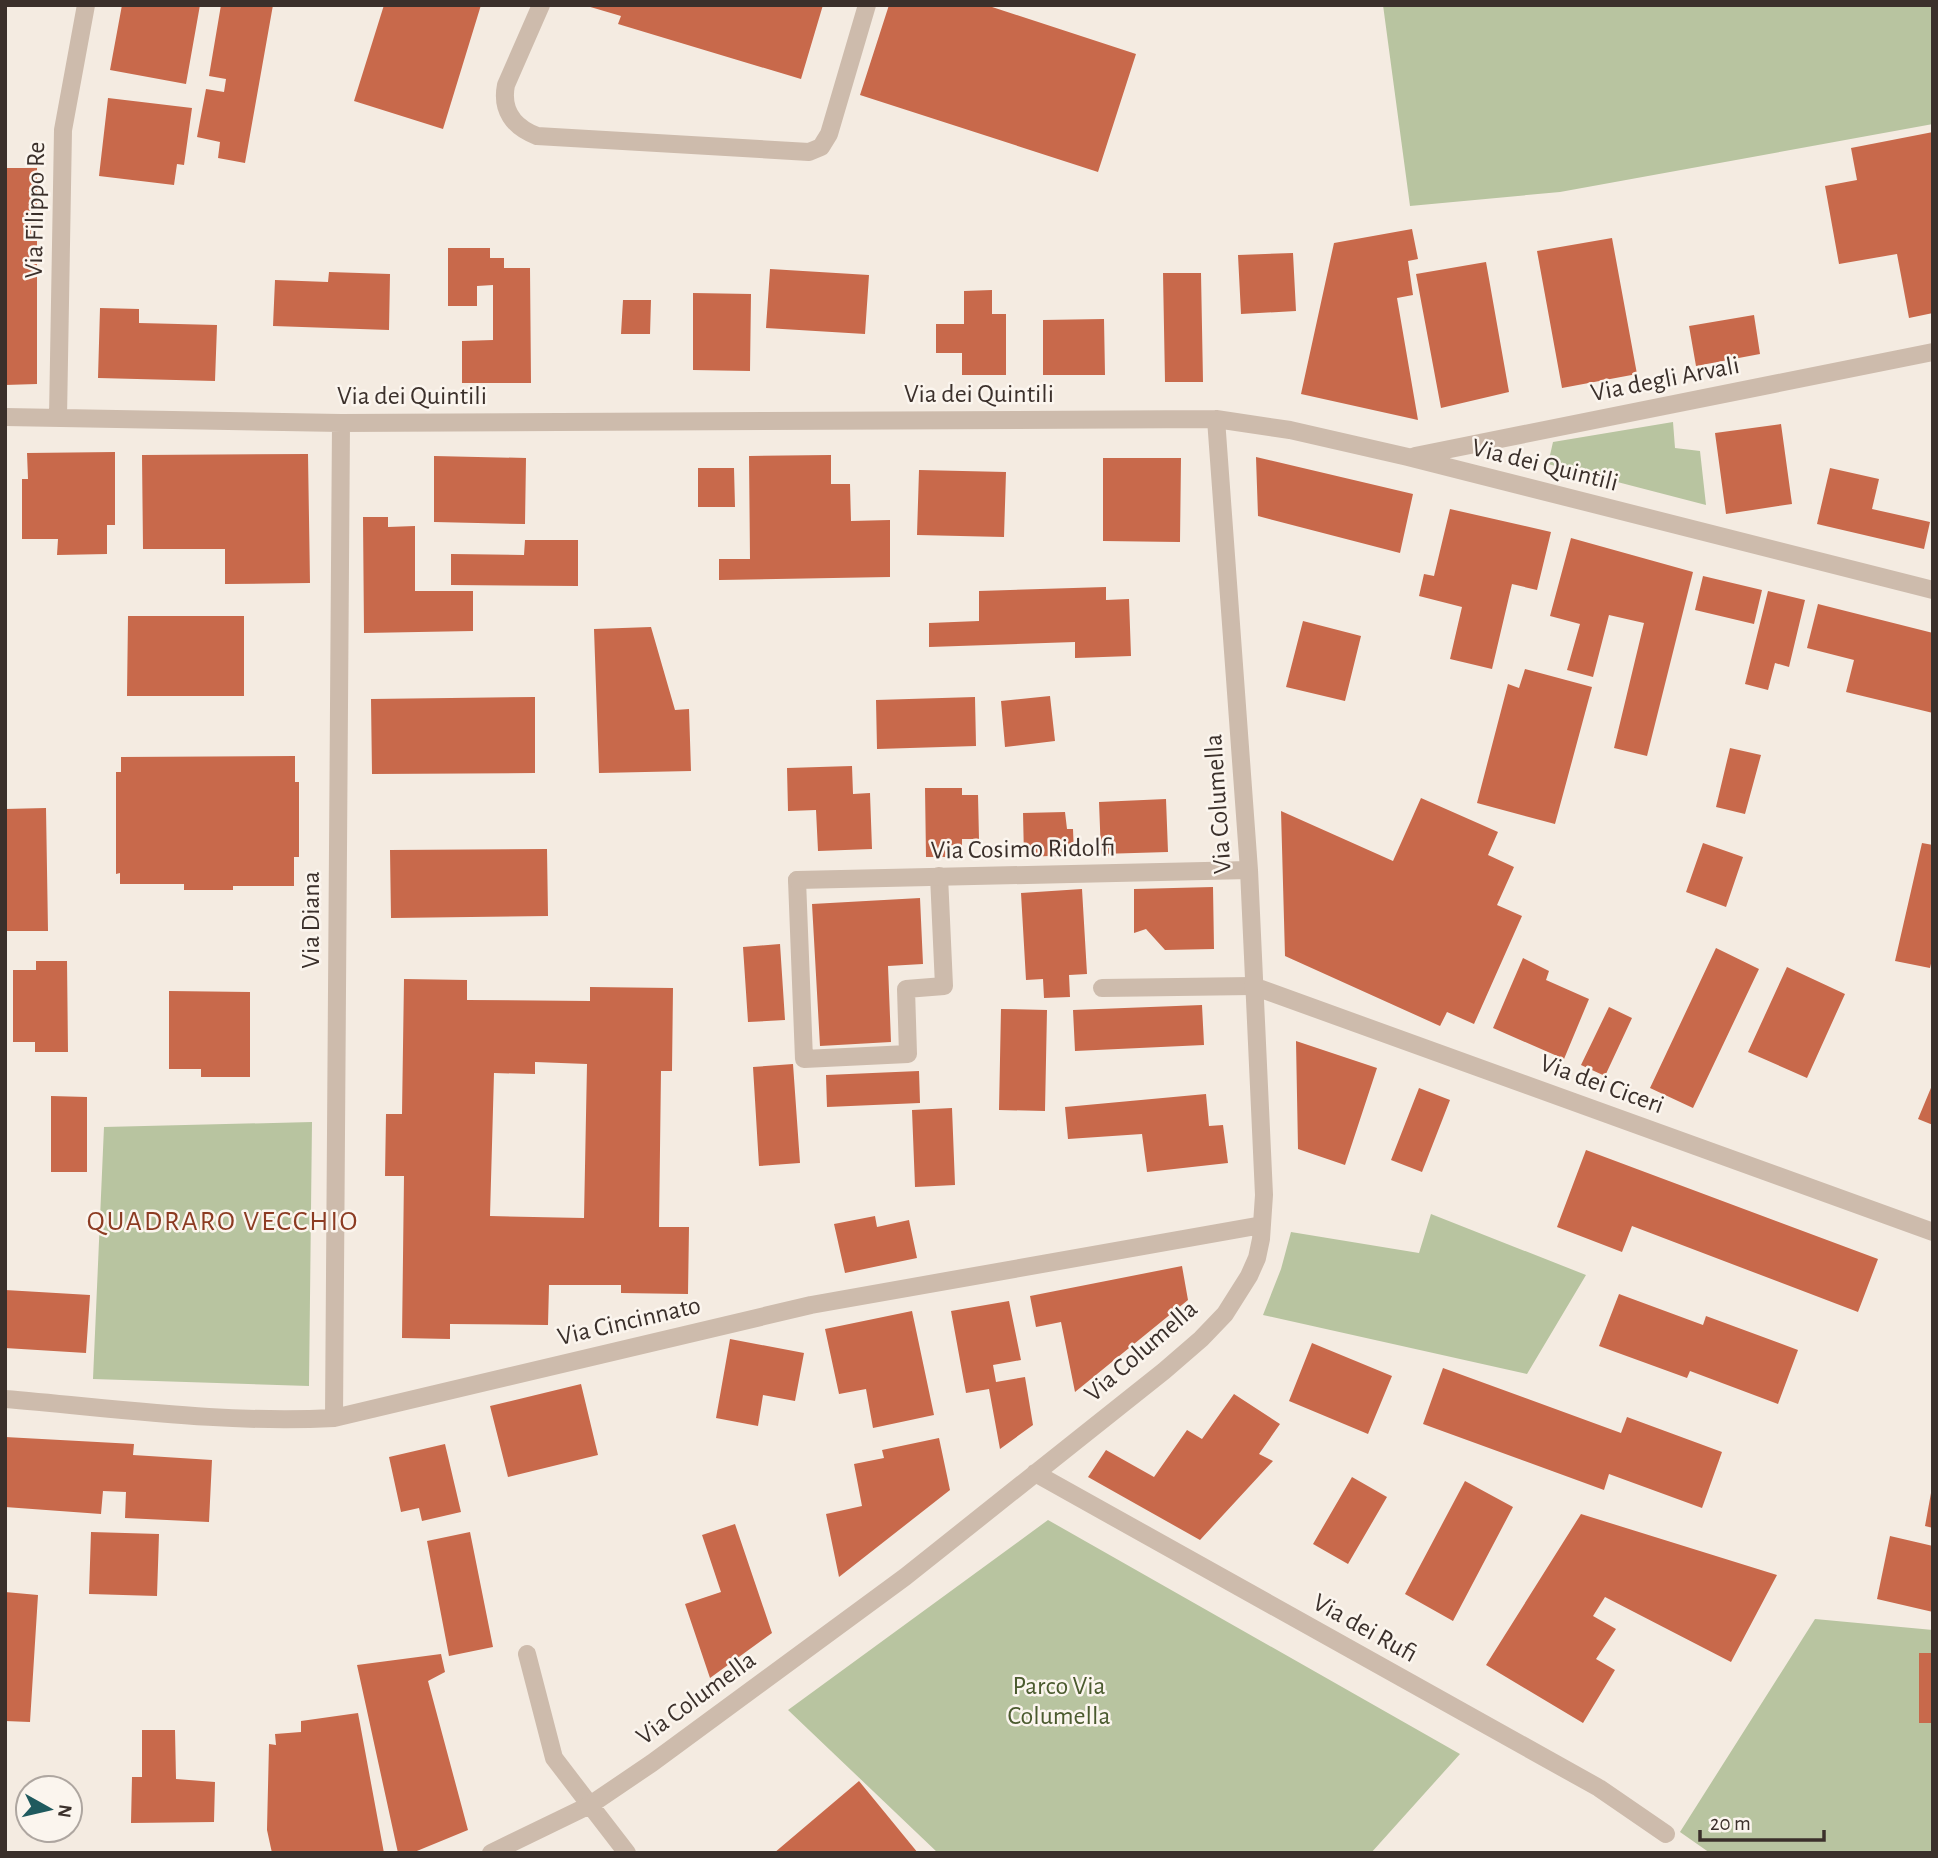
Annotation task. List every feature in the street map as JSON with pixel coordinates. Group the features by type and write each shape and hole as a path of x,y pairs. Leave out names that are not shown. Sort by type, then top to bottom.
{"street":[{"name":"Via Filippo Re","path":"58,418 63,130 86,5"},
{"path":"541,5 506,85 504,97 510,119 526,132 537,136 809,152 821,147 829,134 867,5"},
{"name":"Via degli Arvali","path":"1408,457 1933,352"},
{"name":"Via dei Quintili","path":"5,417 341,423 1216,419 1290,430 1408,457 1933,590"},
{"name":"Via Columella","path":"491,1853 590,1805 652,1763 905,1577 1201,1339 1225,1314 1249,1276 1257,1258 1262,1225 1264,1170 1249,870 1216,419"},
{"name":"Via Diana","path":"334,1418 341,423"},
{"name":"Via Cosimo Ridolfi","path":"939,876 944,986 906,989 908,1054 804,1059 797,880 939,876 1249,870"},
{"path":"1101,988 1253,986"},
{"name":"Via dei Ciceri","path":"1253,986 1933,1232"},
{"name":"Via Cincinnato","path":"5,1399 192,1415 294,1420 334,1418 811,1305 1262,1225"},
{"name":"Via dei Rufi","path":"1035,1473 1599,1788 1666,1834"},
{"path":"527,1654 554,1758 627,1853"}],"green space":[{"path":"1383,5 1933,5 1933,124 1560,192 1410,206"},
{"path":"1673,422 1675,448 1700,451 1706,505 1548,464 1553,442"},
{"path":"312,1122 309,1386 93,1379 104,1127"},
{"path":"1431,1214 1586,1275 1527,1374 1263,1315 1281,1269 1291,1232 1419,1253"},
{"name":"Parco Via Columella","path":"1048,1520 1460,1754 1371,1853 938,1853 788,1710"},
{"path":"1815,1619 1933,1630 1933,1853 1710,1853 1680,1832"}],"building":[{"path":"122,5 200,5 186,84 110,70"},
{"path":"221,5 273,5 245,163 218,158 220,142 197,137 206,89 224,92 226,79 209,76"},
{"path":"384,5 481,5 443,129 354,101"},
{"path":"823,5 801,79 618,24 621,16 587,6"},
{"path":"889,5 986,5 1136,54 1098,172 860,95"},
{"path":"108,98 192,108 184,165 177,164 174,185 99,176"},
{"path":"1933,132 1933,313 1909,318 1897,254 1839,264 1825,186 1857,180 1851,148"},
{"path":"5,168 37,168 37,384 5,385"},
{"path":"1412,229 1418,259 1408,261 1413,295 1397,298 1418,420 1301,394 1334,243"},
{"path":"1612,238 1637,374 1562,388 1537,251"},
{"path":"448,248 490,248 490,258 504,258 504,268 530,268 531,383 462,383 462,341 493,340 493,285 477,286 477,306 448,306"},
{"path":"1293,253 1296,311 1241,314 1238,255"},
{"path":"1486,262 1509,392 1441,408 1416,274"},
{"path":"770,269 869,275 865,334 766,328"},
{"path":"329,272 390,274 389,330 273,326 275,280 328,282"},
{"path":"1163,273 1201,273 1203,382 1165,382"},
{"path":"992,290 992,314 1006,314 1006,375 962,375 962,353 936,353 936,324 964,324 964,291"},
{"path":"693,293 751,294 750,371 693,370"},
{"path":"623,300 651,300 650,334 621,334"},
{"path":"100,308 139,309 139,323 217,325 215,381 98,378"},
{"path":"1754,315 1760,354 1696,366 1689,326"},
{"path":"1104,319 1105,375 1043,375 1043,320"},
{"path":"1781,424 1792,504 1726,514 1715,433"},
{"path":"115,452 115,525 107,525 107,554 57,555 58,539 22,539 22,479 28,479 27,453"},
{"path":"308,454 310,583 225,584 225,549 143,549 142,455"},
{"path":"831,455 831,484 850,484 851,521 890,520 890,577 719,580 719,559 750,559 749,456"},
{"path":"434,456 526,458 525,524 434,522"},
{"path":"1256,457 1413,494 1400,553 1258,516"},
{"path":"1103,458 1181,458 1180,542 1103,541"},
{"path":"698,468 734,468 735,507 698,507"},
{"path":"1830,468 1879,479 1872,509 1930,522 1924,549 1817,524"},
{"path":"919,470 1006,472 1004,537 917,535"},
{"path":"1450,509 1551,532 1537,590 1512,584 1492,669 1450,659 1462,607 1419,596 1424,574 1434,576"},
{"path":"363,517 388,517 388,527 415,526 415,591 473,591 473,631 364,633"},
{"path":"1571,538 1693,572 1647,756 1614,748 1644,623 1609,615 1593,677 1567,670 1580,624 1550,616"},
{"path":"525,540 578,540 578,586 451,585 451,554 524,555"},
{"path":"1703,576 1762,590 1754,624 1695,610"},
{"path":"1106,587 1106,600 1129,599 1131,656 1075,658 1075,642 929,647 929,623 979,621 979,591"},
{"path":"1768,591 1805,600 1789,667 1775,663 1768,690 1745,684"},
{"path":"1818,604 1933,633 1933,713 1846,692 1854,660 1807,648"},
{"path":"128,616 244,616 244,696 127,696"},
{"path":"1303,621 1361,636 1345,701 1286,687"},
{"path":"651,627 675,710 689,709 691,771 599,773 594,629"},
{"path":"1525,669 1592,687 1555,824 1477,803 1508,684 1519,688"},
{"path":"1050,696 1055,741 1005,747 1001,701"},
{"path":"535,697 535,773 372,774 371,699"},
{"path":"975,697 976,746 877,749 876,700"},
{"path":"1730,748 1761,755 1745,814 1716,807"},
{"path":"295,756 295,782 299,782 299,857 294,857 294,886 233,886 233,890 184,890 184,884 120,884 120,873 116,874 116,772 121,772 121,757"},
{"path":"852,766 853,794 870,793 872,849 818,851 816,810 788,811 787,768"},
{"path":"925,788 962,788 962,795 978,795 979,839 962,839 962,857 926,857"},
{"path":"1421,798 1498,832 1488,855 1514,867 1497,905 1522,916 1474,1024 1447,1012 1440,1026 1285,956 1281,811 1393,861"},
{"path":"1166,799 1168,852 1101,854 1099,802"},
{"path":"46,808 48,931 5,931 5,809"},
{"path":"1065,812 1067,829 1073,829 1074,855 1024,857 1023,813"},
{"path":"1703,843 1743,857 1726,907 1686,892"},
{"path":"1922,843 1933,845 1933,955 1930,968 1895,961"},
{"path":"547,849 548,916 391,918 390,850"},
{"path":"1213,887 1214,949 1165,950 1146,929 1134,933 1134,889"},
{"path":"1082,889 1087,974 1069,975 1070,997 1044,998 1043,979 1026,980 1021,893"},
{"path":"920,898 923,964 888,966 891,1042 820,1046 812,904"},
{"path":"780,944 785,1020 748,1022 743,947"},
{"path":"1716,948 1759,969 1693,1108 1650,1088"},
{"path":"1523,958 1549,971 1546,980 1589,999 1564,1059 1493,1028"},
{"path":"36,961 67,961 68,1052 35,1052 35,1042 13,1042 13,970 36,970"},
{"path":"1787,967 1845,994 1807,1078 1748,1052"},
{"path":"404,979 467,980 467,1000 590,1001 590,987 673,988 672,1071 661,1071 659,1227 689,1227 688,1294 621,1293 621,1285 549,1285 548,1325 450,1324 450,1339 402,1338 404,1176 385,1176 386,1114 402,1114","holes":["535,1062 587,1064 584,1218 490,1216 494,1073 535,1074"]},
{"path":"169,991 250,992 250,1077 201,1077 201,1069 169,1069"},
{"path":"1202,1005 1204,1045 1075,1051 1073,1010"},
{"path":"1609,1007 1632,1018 1605,1076 1581,1065"},
{"path":"1001,1009 1047,1010 1045,1111 999,1110"},
{"path":"1296,1041 1377,1068 1345,1165 1298,1149"},
{"path":"793,1064 800,1163 759,1166 753,1067"},
{"path":"919,1071 920,1103 827,1107 826,1075"},
{"path":"1933,1083 1933,1125 1918,1119"},
{"path":"1419,1088 1450,1100 1422,1172 1391,1160"},
{"path":"1206,1094 1209,1126 1223,1125 1228,1163 1147,1172 1142,1134 1068,1139 1065,1107"},
{"path":"51,1096 87,1097 87,1172 51,1172"},
{"path":"952,1108 955,1185 915,1187 912,1110"},
{"path":"1586,1150 1878,1259 1858,1312 1632,1226 1622,1252 1557,1227"},
{"path":"875,1216 877,1227 909,1220 917,1258 845,1273 834,1224"},
{"path":"1182,1266 1188,1300 1075,1392 1061,1322 1036,1327 1030,1296"},
{"path":"5,1290 90,1295 86,1353 5,1348"},
{"path":"1619,1294 1703,1325 1706,1316 1798,1350 1778,1404 1690,1371 1687,1378 1599,1346"},
{"path":"1009,1301 1021,1360 993,1365 996,1382 1025,1377 1033,1425 1000,1449 989,1389 966,1393 951,1311"},
{"path":"912,1311 934,1415 873,1428 866,1389 839,1394 825,1329"},
{"path":"730,1339 804,1353 795,1401 763,1395 758,1426 716,1418"},
{"path":"1312,1343 1392,1376 1368,1434 1289,1401"},
{"path":"1443,1368 1621,1433 1627,1417 1722,1452 1702,1508 1609,1474 1604,1490 1423,1424"},
{"path":"581,1384 598,1455 508,1477 490,1406"},
{"path":"1234,1394 1280,1424 1259,1454 1273,1461 1200,1540 1088,1477 1106,1450 1154,1477 1187,1430 1202,1439"},
{"path":"5,1437 134,1444 133,1455 212,1460 209,1522 125,1518 126,1492 103,1491 101,1514 5,1507"},
{"path":"939,1438 950,1490 839,1577 826,1514 862,1506 854,1464 884,1458 882,1450"},
{"path":"445,1444 461,1512 422,1521 419,1508 401,1512 389,1457"},
{"path":"1352,1477 1387,1497 1348,1564 1313,1544"},
{"path":"1465,1481 1513,1507 1453,1621 1405,1594"},
{"path":"1931,1493 1933,1494 1933,1528 1925,1526"},
{"path":"1581,1514 1777,1575 1731,1662 1605,1597 1593,1616 1616,1629 1596,1659 1615,1670 1583,1723 1486,1665"},
{"path":"735,1524 772,1633 710,1678 685,1604 721,1592 702,1535"},
{"path":"91,1532 159,1534 157,1596 89,1594"},
{"path":"470,1532 493,1647 449,1656 427,1541"},
{"path":"1890,1536 1933,1546 1933,1612 1877,1599"},
{"path":"5,1592 38,1595 30,1722 5,1721"},
{"path":"1919,1653 1933,1653 1933,1723 1919,1723"},
{"path":"441,1654 445,1672 428,1681 468,1830 412,1853 398,1853 357,1665"},
{"path":"358,1713 384,1853 272,1853 267,1830 269,1744 276,1745 275,1734 301,1732 301,1721"},
{"path":"142,1730 175,1730 176,1779 215,1782 214,1822 131,1823 132,1777 142,1777"},
{"path":"859,1781 918,1853 774,1853"}],"district":[{"name":"QUADRARO VECCHIO","path":"223,1222"}]}
